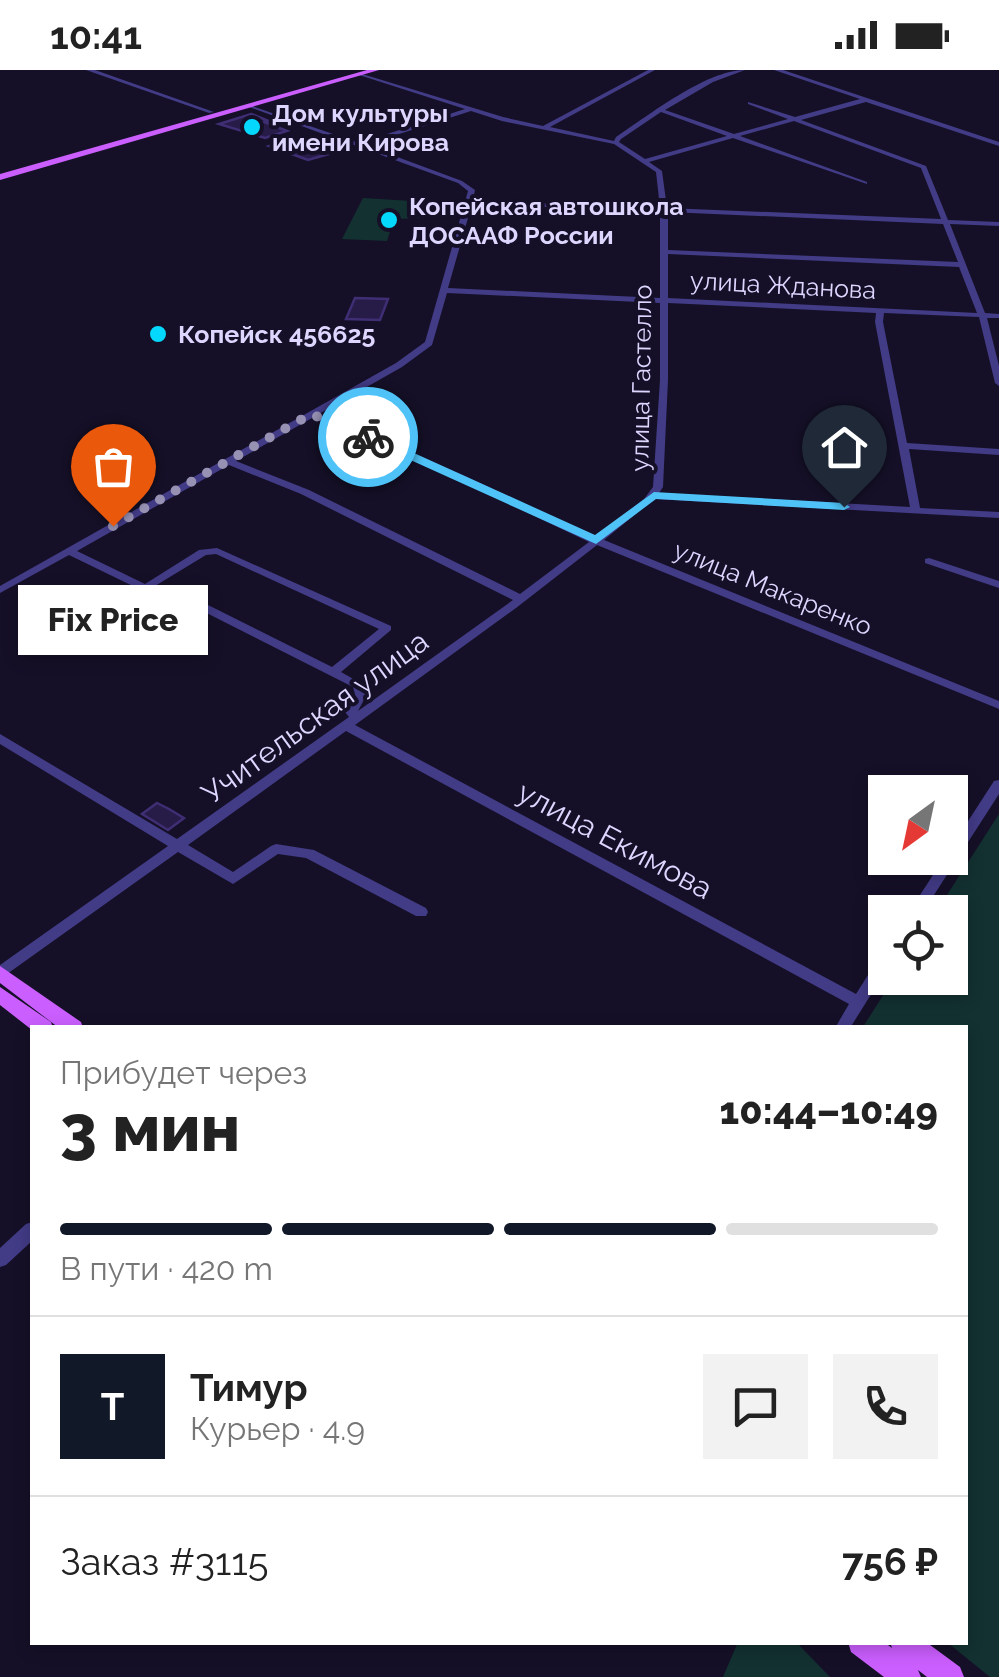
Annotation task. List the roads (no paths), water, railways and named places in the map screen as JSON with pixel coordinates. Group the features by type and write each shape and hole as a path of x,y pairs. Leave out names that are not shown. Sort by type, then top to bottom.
{"main road":[{"path":"0,176 354,71 375,70"},
{"path":"0,973 70,1025"},
{"path":"0,995 40,1025"},
{"path":"865,1645 907,1677"},
{"path":"907,1645 950,1677"}],"street":[{"path":"88,70 215,114"},
{"path":"544,128 652,70"},
{"path":"616,143 662,111 727,74 742,70"},
{"path":"777,70 999,144"},
{"path":"354,71 544,128 616,143 647,160 868,100"},
{"path":"750,103 924,167 982,314 999,384"},
{"path":"0,590 418,354 429,343 472,190 460,182 246,104"},
{"path":"359,146 474,108"},
{"path":"662,111 865,184"},
{"name":"улица Гастелло","path":"647,160 663,181 664,210 660,478 654,496"},
{"path":"471,202 999,224"},
{"path":"663,252 964,266"},
{"name":"улица Жданова","path":"444,290 999,316"},
{"path":"880,310 879,322 916,511"},
{"name":"улица Макаренко","path":"311,414 596,540 999,704"},
{"path":"902,446 999,452"},
{"path":"228,461 305,492 521,598"},
{"path":"654,496 999,515"},
{"name":"Учительская улица","path":"0,973 352,722 654,496"},
{"path":"69,551 145,588 176,593 362,689 351,712 352,722"},
{"path":"145,588 202,552 217,551 387,628 333,672"},
{"path":"929,560 999,585"},
{"name":"улица Екимова","path":"352,722 858,1002"},
{"path":"0,738 233,879 276,849 309,853 422,912"},
{"path":"927,895 999,784"},
{"path":"844,1025 868,986"},
{"path":"0,1259 30,1232"}],"place":[{"name":"Дом культуры имени Кирова","path":"252,127"},
{"name":"Копейская автошкола ДОСААФ России","path":"389,220"},
{"name":"Копейск 456625","path":"158,334"},
{"name":"Fix Price","path":"113,526"}]}
